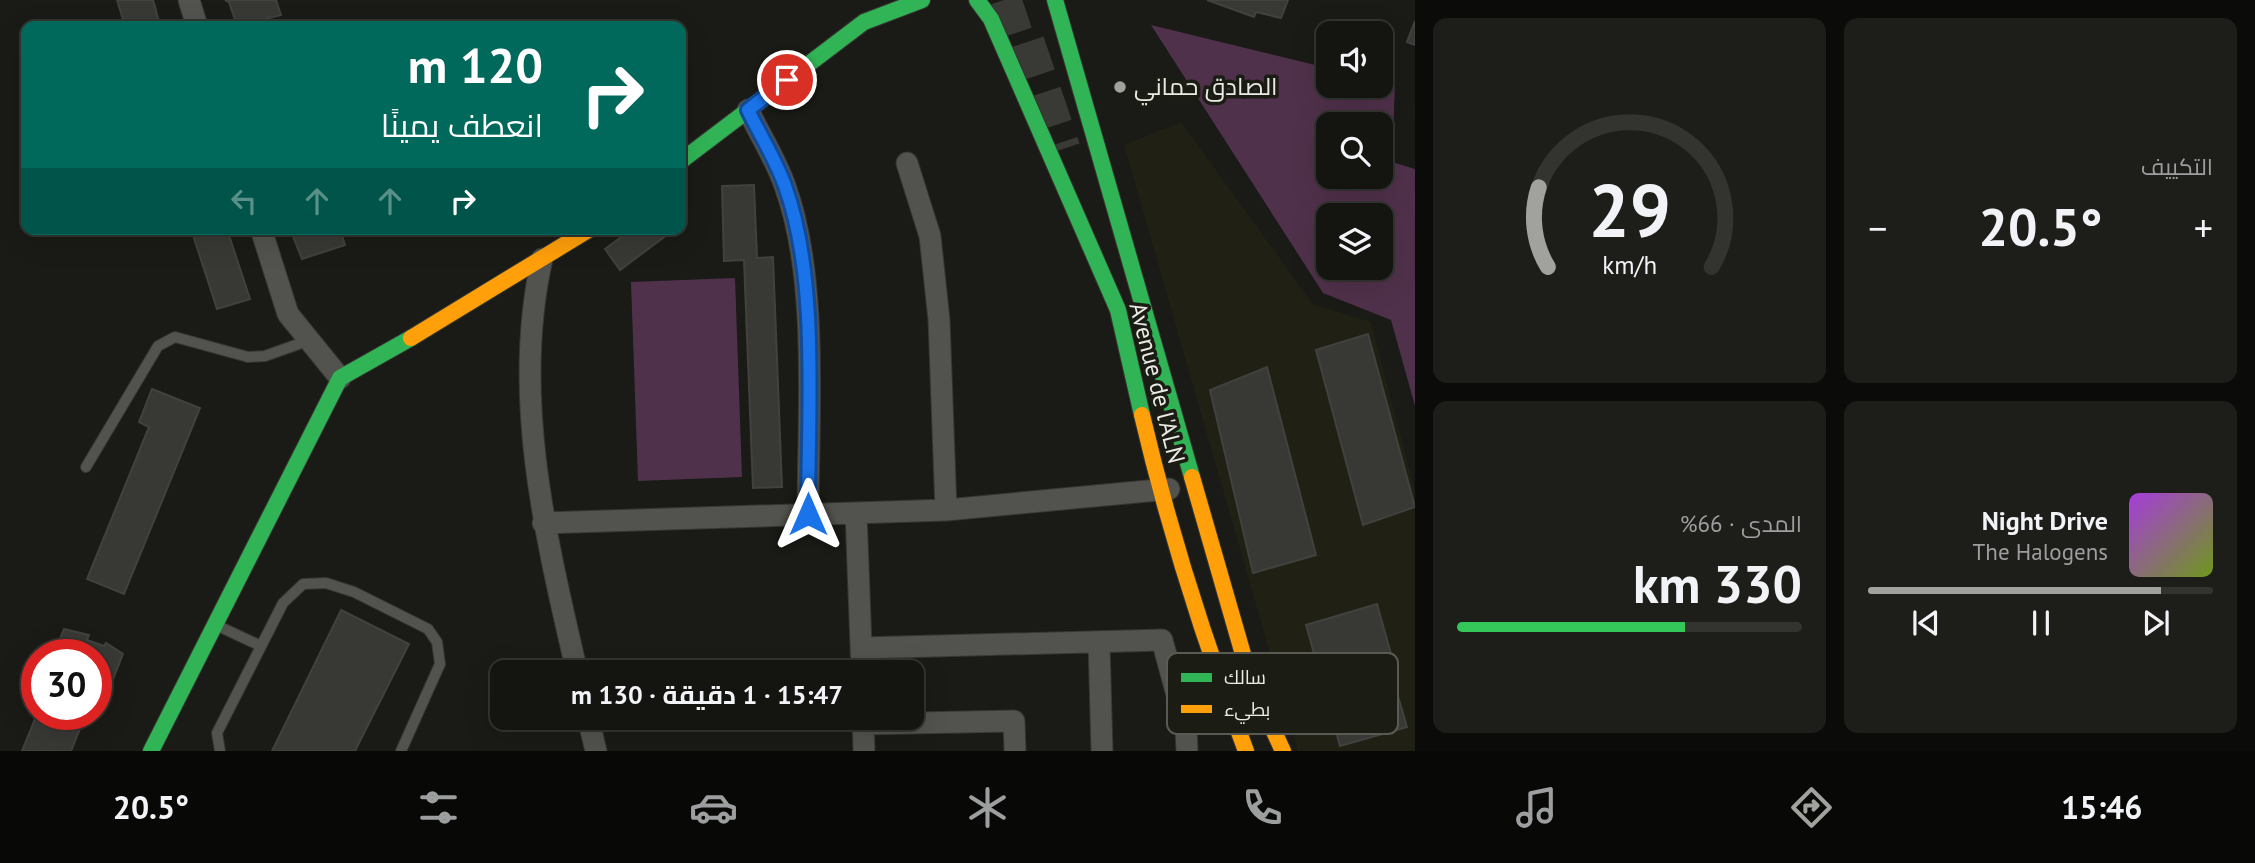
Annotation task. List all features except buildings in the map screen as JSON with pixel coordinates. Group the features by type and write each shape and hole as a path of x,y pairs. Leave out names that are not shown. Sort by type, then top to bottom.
{"main road":[{"path":"864,22 880,0"},
{"path":"686,157 864,22 922,0"},
{"name":"Avenue de l'ALN","path":"977,0 991,19 1118,310 1160,491 1209,653"},
{"path":"1055,0 1243,653"},
{"path":"1063,149 1131,305 1181,485 1206,518"},
{"path":"152,751 323,407 340,378 438,323 580,235"},
{"path":"1172,529 1181,485"},
{"name":"Avenue de l'ALN","path":"1239,734 1246,751"},
{"path":"1275,734 1283,751"}],"street":[{"path":"189,0 195,21"},
{"path":"748,110 785,186 798,237 808,324 808,514"},
{"path":"907,163 930,236 939,320 946,510"},
{"path":"263,235 288,314 307,341 340,378"},
{"path":"542,258 530,327 530,365 543,523 574,660"},
{"path":"543,523 946,510 1160,491 1181,485"},
{"path":"856,513 862,660"},
{"path":"861,648 1162,640 1167,658"},
{"path":"1099,643 1102,751"},
{"path":"924,721 1014,721 1015,751"},
{"path":"591,730 596,751"},
{"path":"863,730 864,751"}],"lane":[{"path":"86,467 158,346 175,337 248,357 265,356 307,341"},
{"path":"220,751 218,733 283,603 303,584 326,583 354,592 428,629 437,642 440,664 401,751"},
{"path":"215,625 261,646"}],"shaded area":[{"path":"1151,25 1316,65 1316,98 1393,98 1395,85 1393,136 1393,112 1316,112 1316,189 1393,189 1393,162 1415,169 1415,406 1391,320 1323,293"},
{"path":"1181,122 1313,304 1371,322 1415,491 1415,751 1298,751 1293,734 1398,734 1398,653 1270,653 1124,145"},
{"path":"735,278 742,477 638,481 631,282"}],"tunnel":[{"path":"1004,0 1027,69"},
{"path":"1027,42 1063,149"}],"traffic: fast":[{"path":"686,157 864,22 922,0"},
{"path":"977,0 991,19 1118,310 1142,415"},
{"path":"1055,0 1192,477"},
{"path":"151,751 340,378 411,338"}],"traffic: slow":[{"path":"411,338 580,235"},
{"path":"1142,415 1188,585 1211,653"},
{"path":"1192,477 1243,653"},
{"path":"1240,734 1246,751"},
{"path":"1275,734 1283,751"}],"place":[{"name":"الصادق حماني","path":"1120,87"}],"route":[{"path":"787,80 748,110 785,186 798,237 808,324 808,514"}]}
